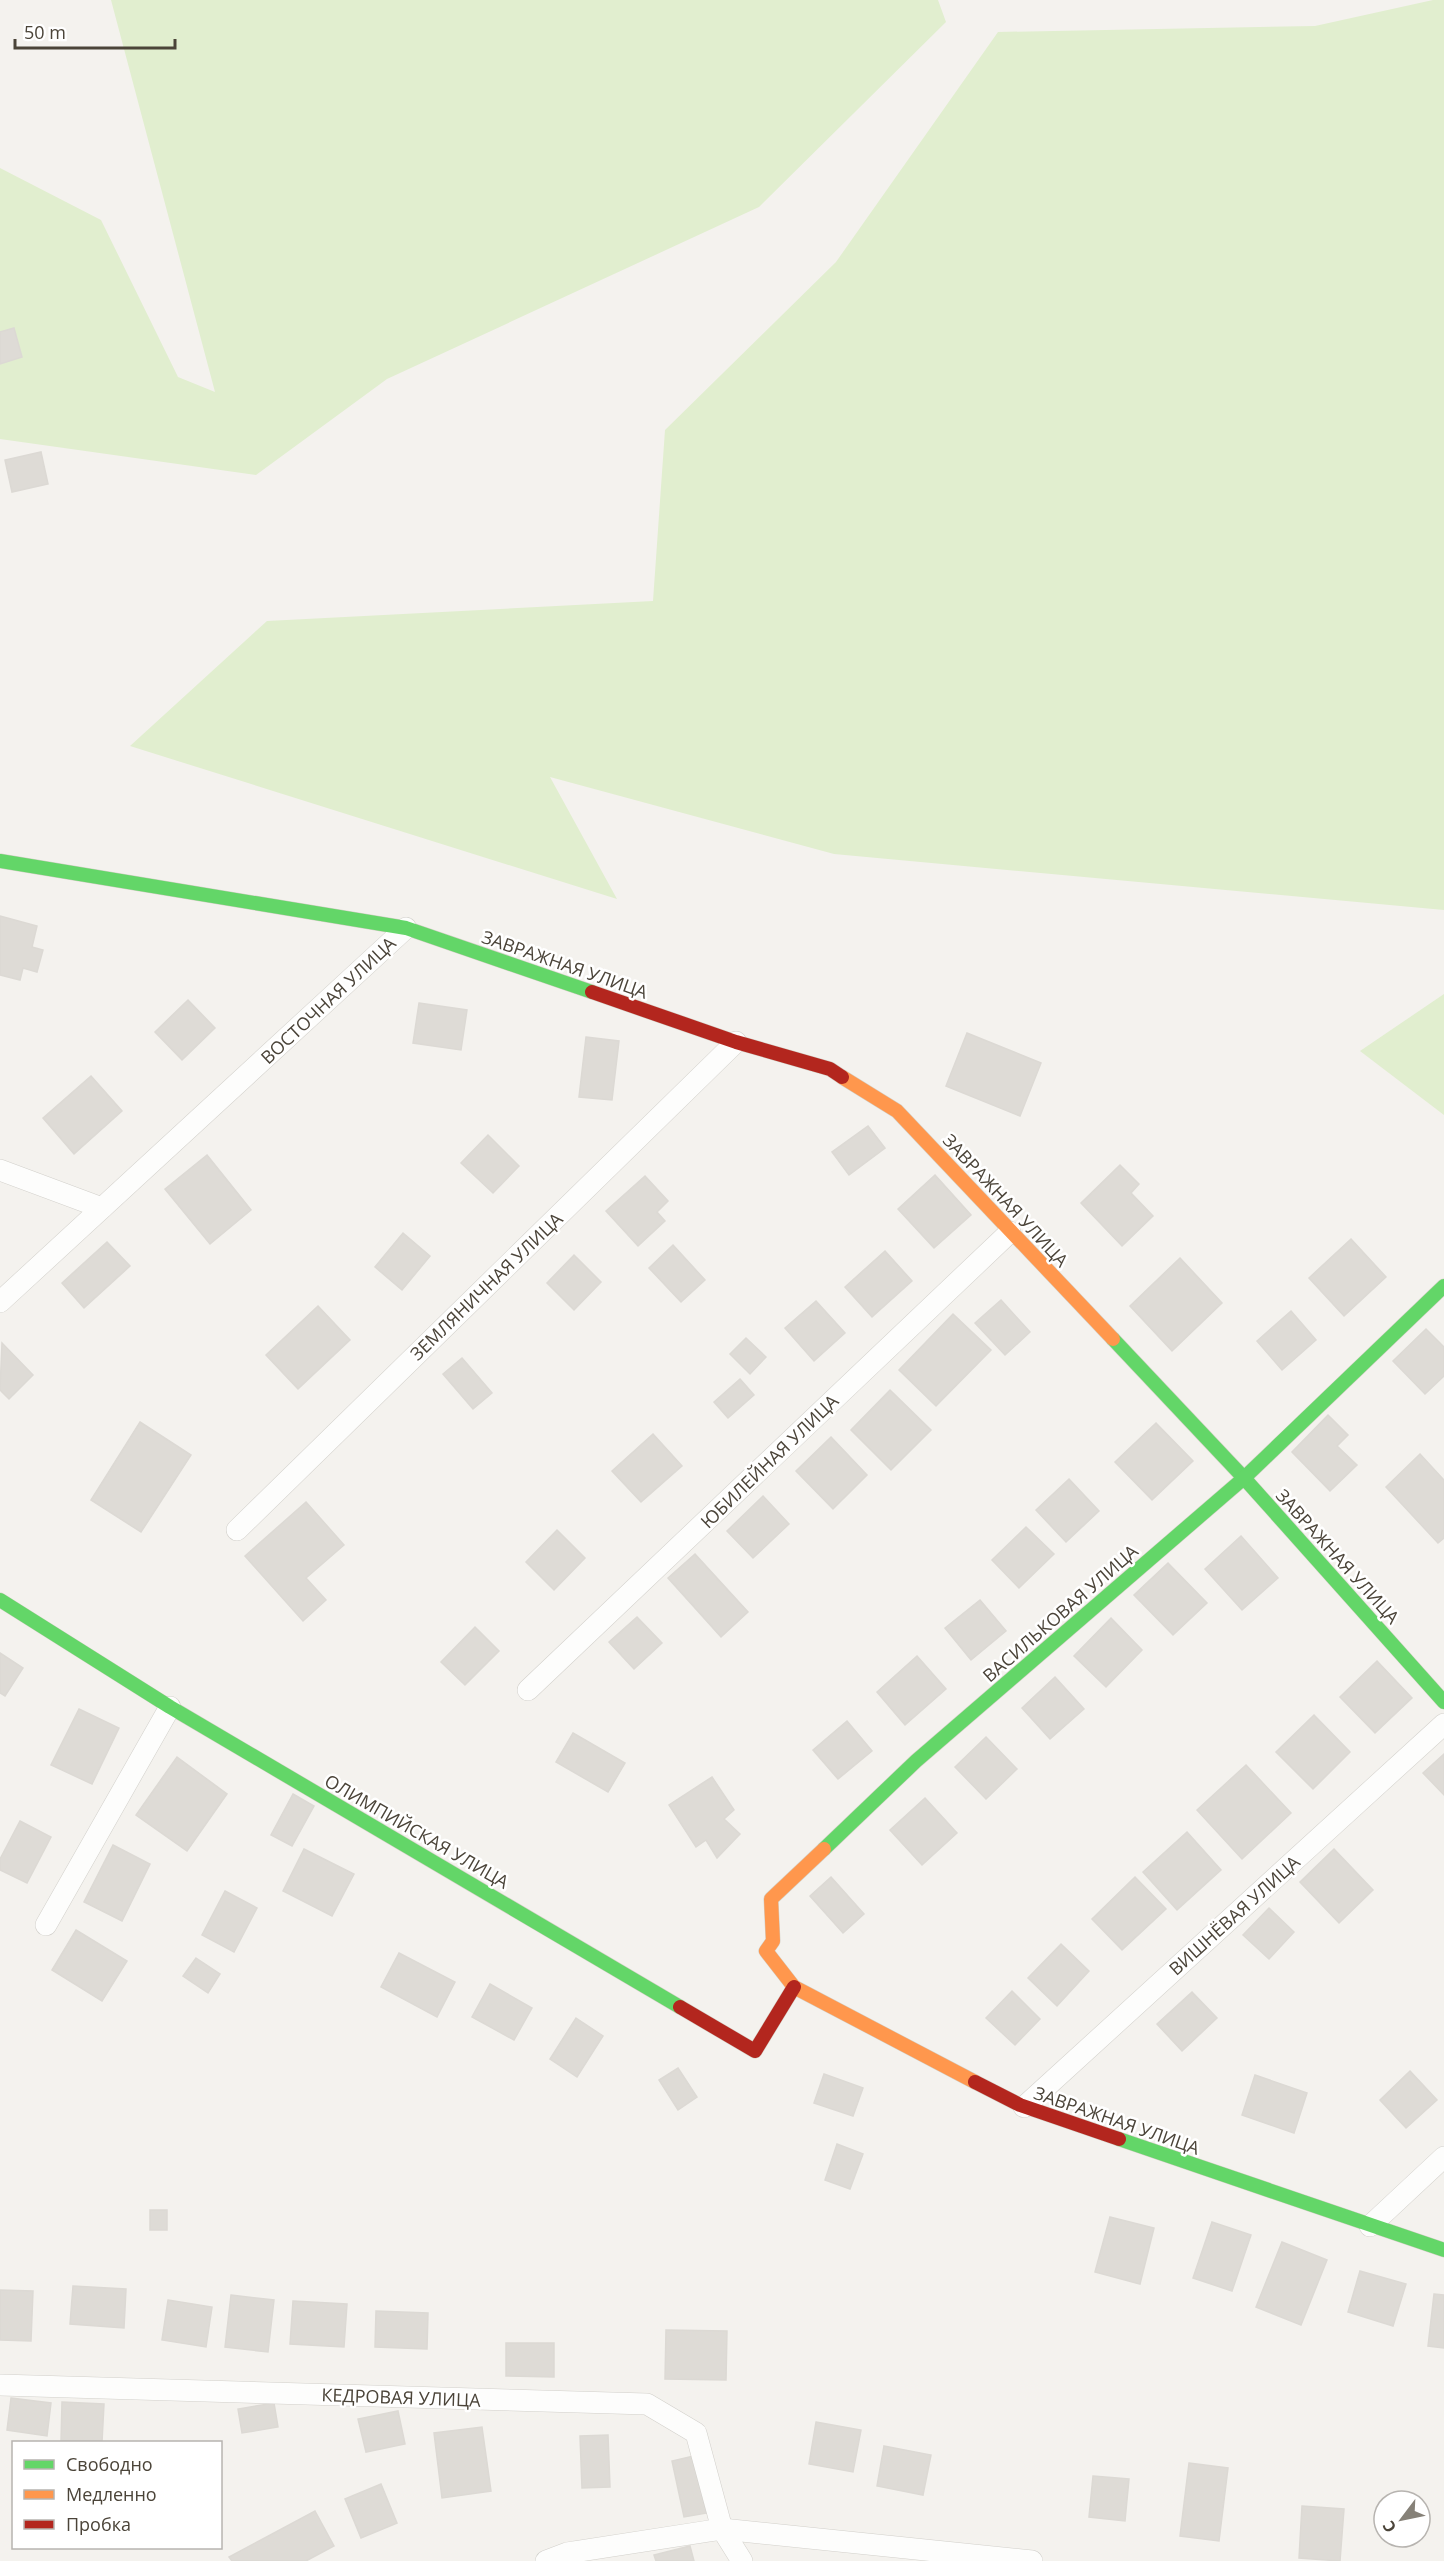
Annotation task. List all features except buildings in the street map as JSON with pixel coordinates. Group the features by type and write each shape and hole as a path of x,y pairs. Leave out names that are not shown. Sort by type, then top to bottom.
{"street":[{"name":"ВОСТОЧНАЯ УЛИЦА","path":"0,861 406,928"},
{"name":"ВОСТОЧНАЯ УЛИЦА","path":"0,1302 406,928"},
{"name":"ЗАВРАЖНАЯ УЛИЦА","path":"406,928 736,1041 830,1069 897,1111 1244,1478 1444,1702"},
{"name":"ЗЕМЛЯНИЧНАЯ УЛИЦА","path":"237,1530 736,1041"},
{"path":"0,1170 102,1208"},
{"name":"ЮБИЛЕЙНАЯ УЛИЦА","path":"528,1690 1010,1232"},
{"name":"ВАСИЛЬКОВАЯ УЛИЦА","path":"794,1987 766,1951 773,1941 771,1899 916,1761 1244,1478 1444,1286"},
{"name":"ОЛИМПИЙСКАЯ УЛИЦА","path":"0,1600 170,1707 755,2051 794,1987"},
{"path":"46,1925 170,1707"},
{"name":"ВИШНЁВАЯ УЛИЦА","path":"1024,2107 1444,1724"},
{"name":"ЗАВРАЖНАЯ УЛИЦА","path":"794,1987 1024,2107 1444,2250"},
{"path":"1370,2226 1444,2157"},
{"name":"КЕДРОВАЯ УЛИЦА","path":"0,2385 647,2404 696,2433 722,2529 742,2561"},
{"path":"546,2561 567,2553 722,2529 1032,2561"}],"green space":[{"path":"111,0 938,0 946,22 759,207 387,379 256,475 0,439 0,168 101,220 178,377 215,392"},
{"path":"1433,0 1444,0 1444,910 834,854 550,777 617,899 130,746 267,621 653,601 665,430 836,262 998,32 1315,26"},
{"path":"1444,994 1444,1115 1360,1051"}],"traffic: fast":[{"path":"0,861 406,928 592,992"},
{"path":"824,1849 916,1761 1244,1478 1444,1286"},
{"path":"1113,1339 1244,1478 1444,1702"},
{"path":"0,1600 170,1707 680,2007"},
{"path":"1119,2139 1444,2250"}],"traffic: slow":[{"path":"842,1077 897,1111 1113,1339"},
{"path":"824,1849 771,1899 773,1941 766,1951 794,1987 975,2082"}],"traffic: jam":[{"path":"592,992 736,1042 830,1069 842,1077"},
{"path":"680,2007 755,2051 794,1987"},
{"path":"975,2082 1020,2105 1119,2139"}]}
